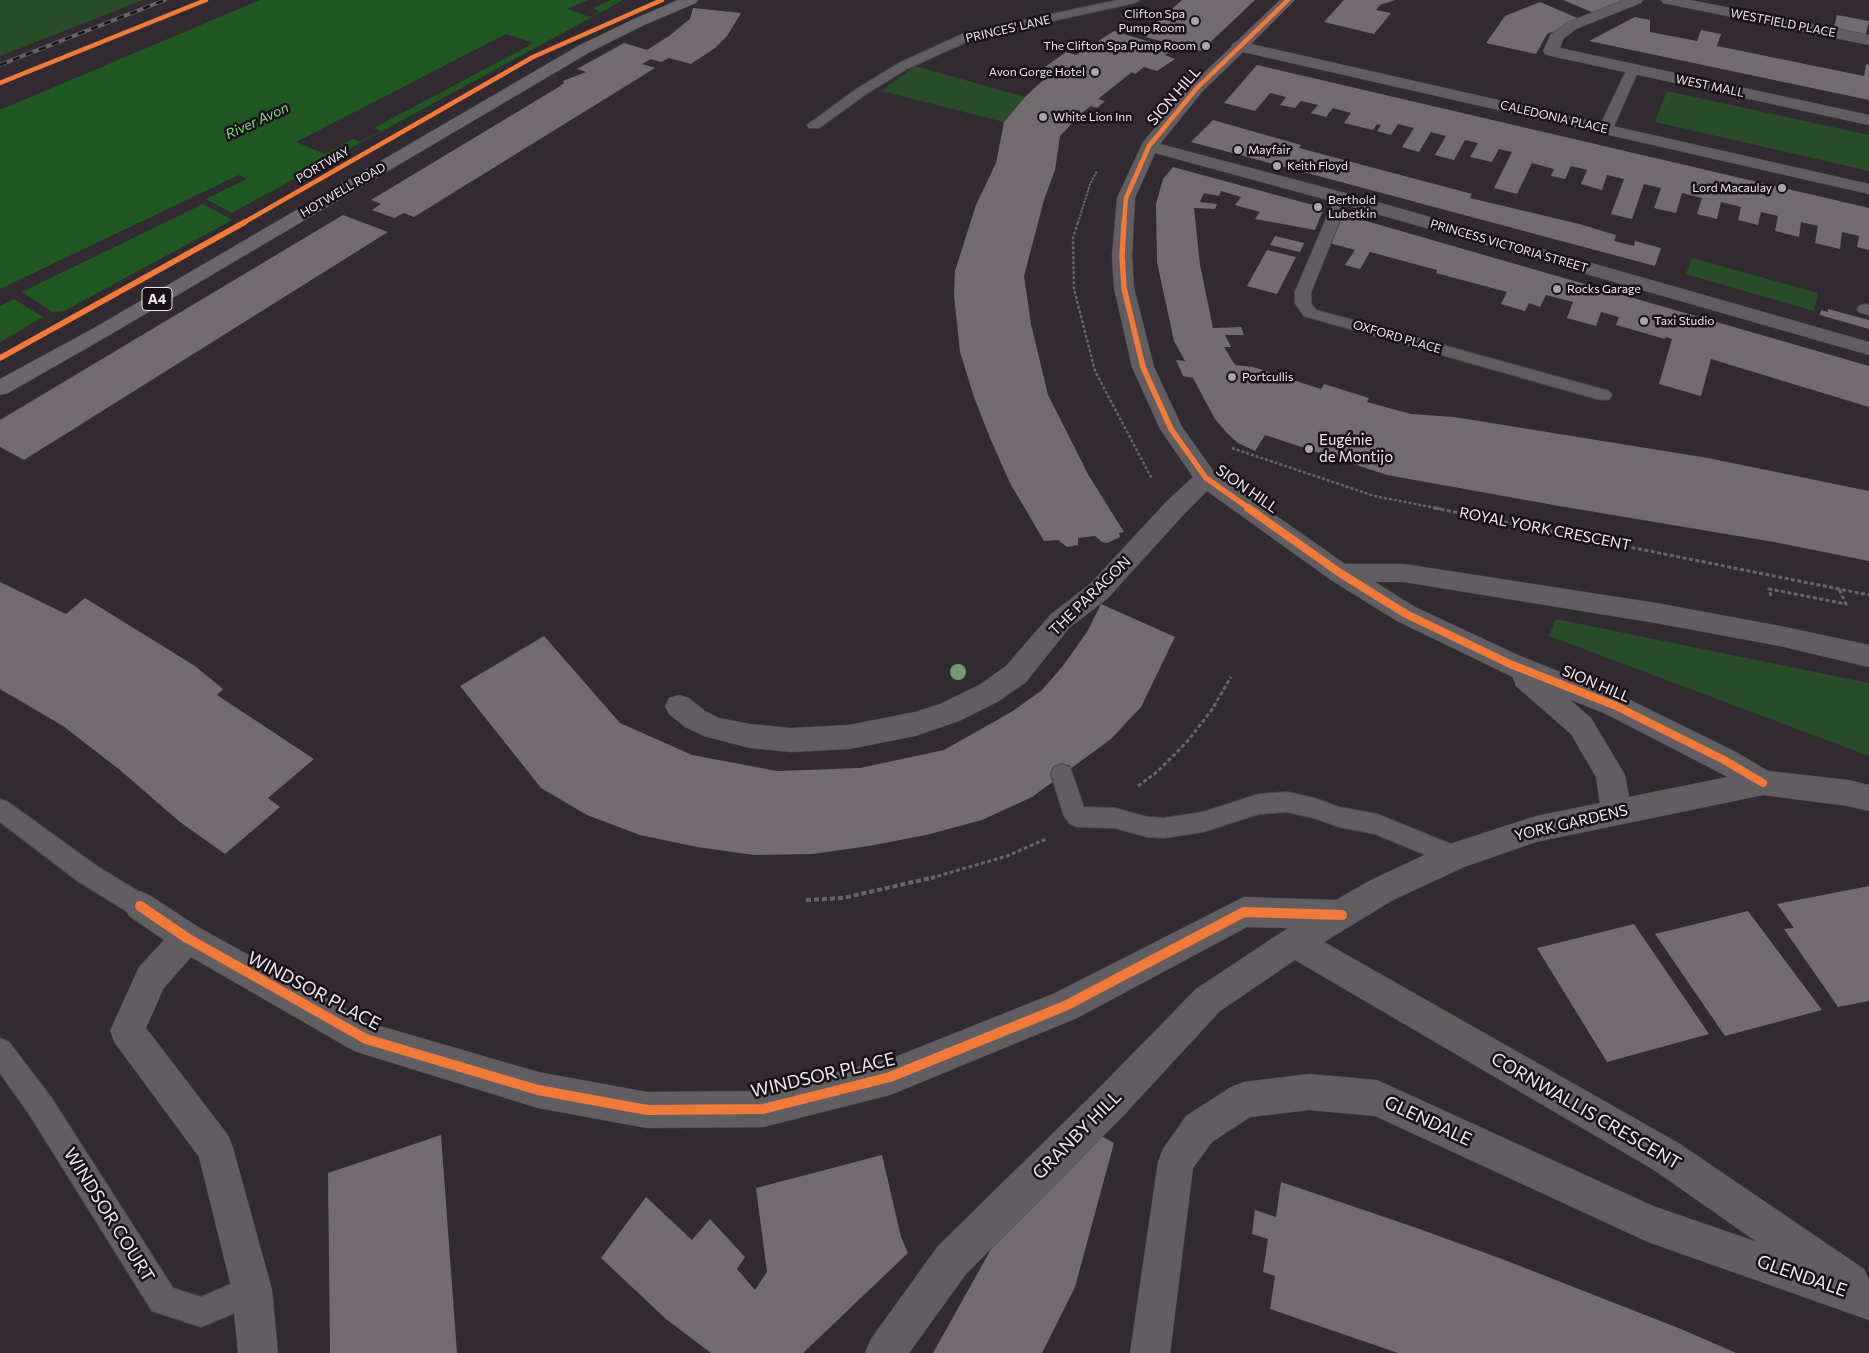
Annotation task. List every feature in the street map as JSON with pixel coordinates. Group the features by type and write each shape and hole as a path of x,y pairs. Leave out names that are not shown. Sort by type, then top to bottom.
{"highway":[{"name":"HOTWELL ROAD","path":"0,388 101,332 584,49 632,25 691,0"}],"street":[{"name":"SION HILL","path":"1288,0 1238,46 1196,89 1149,146 1126,198 1122,256 1124,288 1143,367 1172,429 1206,478 1340,574 1406,614 1510,664 1616,706 1724,760 1763,783"},
{"name":"WEST MALL","path":"1636,0 1571,26 1556,37 1551,51 1869,120"},
{"name":"WESTFIELD PLACE","path":"1668,0 1869,40"},
{"name":"CALEDONIA PLACE","path":"1238,46 1869,189"},
{"name":"PRINCESS VICTORIA STREET","path":"1149,146 1342,198 1869,350"},
{"name":"THE PARAGON","path":"679,706 695,719 714,728 750,736 791,740 858,735 915,724 949,713 989,693 1022,668 1060,621 1099,591 1176,507 1206,478"},
{"path":"1340,574 1414,574 1666,615 1780,636 1869,656"},
{"name":"SION HILL","path":"1510,664 1580,726 1610,775 1617,812"},
{"name":"YORK GARDENS","path":"1294,942 1382,890 1455,856 1536,829 1763,783 1848,793 1869,798"},
{"name":"WINDSOR PLACE","path":"140,906 187,938 366,1039 538,1090 647,1110 763,1109 890,1077 1065,1006 1244,912 1342,915"},
{"path":"187,938 151,978 128,1031 215,1148 252,1290 258,1353"},
{"name":"CORNWALLIS CRESCENT","path":"1294,942 1667,1157 1869,1298"},
{"name":"GRANBY HILL","path":"885,1353 952,1260 1112,1102 1208,1000 1294,942"},
{"name":"GLENDALE","path":"1150,1353 1176,1162 1199,1129 1244,1100 1309,1092 1377,1098 1648,1223 1869,1298"}],"lane":[{"name":"PRINCES' LANE","path":"814,125 862,91 903,66 971,35 1134,0"},
{"path":"1606,128 1633,69"},
{"name":"OXFORD PLACE","path":"1342,198 1304,292 1303,303 1310,313 1603,395"},
{"path":"1062,774 1072,809 1078,817 1115,818 1147,827 1164,828 1204,822 1260,804 1287,802 1314,808 1339,817 1377,824 1455,856"},
{"path":"0,809 88,874 140,906"},
{"name":"WINDSOR COURT","path":"0,1051 41,1107 163,1300 200,1312 252,1290"}],"shaded area":[{"path":"0,0 143,0 0,56"},
{"path":"915,66 1025,97 1004,122 881,91"},
{"path":"1667,91 1869,135 1869,171 1655,122"},
{"path":"1692,258 1818,293 1814,311 1686,274"},
{"path":"1556,619 1869,683 1869,756 1549,636"}],"water":[{"name":"River Avon","path":"260,0 623,0 226,216 232,220 64,311 53,312 0,342 0,110"}],"pier":[{"path":"588,0 611,0 593,8 600,12 590,17 567,9"},
{"path":"506,34 534,43 374,128 381,131 360,142 353,139 325,154 296,142"},
{"path":"239,175 247,179 206,199 232,213 225,216 203,204 22,292 53,312 43,317 14,299 0,306 0,289"}],"building":[{"name":"Clifton Spa Pump Room","path":"1182,0 1255,0 1201,51 1141,36"},
{"path":"1344,0 1395,0 1380,5 1376,10 1391,13 1374,34 1324,22"},
{"path":"1563,0 1626,0 1594,13"},
{"path":"1540,2 1582,20 1547,34 1536,54 1486,43 1505,16"},
{"path":"693,8 741,13 727,36 715,48 691,64 669,58 661,62 651,59 642,64 655,68 414,217 404,213 394,218 372,210 381,204 371,200 557,88 564,83 563,81 586,72 577,69 624,43 647,50 669,36 690,19"},
{"path":"1837,15 1869,21 1865,38 1833,31"},
{"path":"1635,17 1650,20 1650,32 1697,41 1701,30 1721,34 1717,46 1864,76 1866,64 1869,65 1869,100 1589,41"},
{"path":"1114,31 1173,49 1165,55 1175,59 1157,71 1144,67 1135,74 1132,72 1098,99 1105,101 1097,108 1091,106 1083,112 1060,136 1055,170 1044,200 1024,276 1031,324 1048,395 1089,476 1124,532 1119,533 1120,537 1107,543 1102,542 1095,536 1078,538 1078,545 1067,547 1058,540 1044,541 1010,483 990,438 974,397 960,352 954,295 955,271 976,205 996,163 1004,122 1025,97 1054,70 1045,67 1066,52 1076,55"},
{"path":"1257,65 1869,208 1869,250 1857,247 1859,236 1842,232 1840,249 1815,243 1818,226 1801,222 1799,237 1775,231 1778,216 1761,212 1758,225 1738,220 1741,207 1721,202 1717,219 1697,214 1702,198 1682,193 1676,213 1654,208 1661,188 1644,184 1632,219 1611,214 1624,179 1607,175 1602,190 1581,184 1587,170 1571,166 1565,179 1551,176 1554,169 1532,163 1517,194 1494,188 1512,152 1499,149 1492,162 1470,157 1478,143 1465,140 1454,160 1435,155 1446,136 1431,132 1419,152 1402,147 1414,128 1398,124 1391,135 1377,131 1381,125 1377,124 1373,130 1344,123 1351,113 1333,108 1326,117 1311,113 1318,105 1301,101 1295,108 1280,105 1286,97 1270,93 1255,111 1224,103"},
{"path":"1213,120 1301,145 1299,148 1472,194 1470,198 1579,224 1616,235 1614,241 1634,246 1635,241 1661,248 1655,266 1191,142"},
{"path":"1173,167 1324,208 1315,230 1255,219 1260,212 1235,205 1241,197 1221,191 1219,196 1204,193 1200,202 1217,204 1215,209 1194,208 1200,265 1213,328 1241,327 1244,335 1225,335 1231,347 1224,347 1235,365 1253,367 1321,389 1324,384 1369,398 1367,402 1411,414 1454,417 1708,458 1869,491 1869,561 1774,542 1387,475 1265,435 1255,451 1238,443 1215,419 1193,378 1183,376 1176,360 1185,361 1174,341 1157,262 1156,204 1163,179"},
{"path":"1342,214 1869,366 1869,407 1711,359 1701,396 1659,384 1672,339 1666,337 1665,339 1616,325 1619,317 1601,312 1596,326 1567,318 1573,302 1546,295 1540,307 1529,303 1525,311 1501,304 1507,292 1436,273 1437,270 1370,252 1360,269 1345,265 1355,250 1326,242"},
{"path":"343,215 388,232 24,460 0,447 0,420"},
{"path":"1275,236 1304,243 1300,252 1270,245"},
{"path":"1267,250 1296,257 1277,294 1247,286"},
{"path":"1828,309 1869,320 1869,329 1820,315 1821,310 1828,312"},
{"path":"0,582 66,614 85,598 195,666 223,689 217,695 314,759 268,798 280,807 225,854 180,822 120,770 63,726 0,689"},
{"path":"1101,604 1175,637 1141,707 1111,739 1032,797 982,820 926,835 813,854 754,855 697,847 640,835 587,815 541,788 460,686 544,636 620,723 692,755 777,771 860,768 944,750 1013,711 1042,690 1062,667 1087,632"},
{"path":"1869,886 1869,1001 1838,1007 1784,929 1794,928 1777,904"},
{"path":"1748,911 1822,1010 1725,1036 1655,934"},
{"path":"1634,924 1709,1034 1607,1062 1537,948"},
{"path":"1094,1132 1114,1143 1075,1287 1042,1353 933,1353 999,1235"},
{"path":"441,1135 457,1353 330,1353 328,1173"},
{"path":"882,1155 901,1237 908,1253 803,1353 711,1353 666,1319 601,1258 646,1197 692,1240 710,1219 745,1257 737,1269 755,1290 767,1272 756,1188"},
{"path":"1281,1182 1502,1259 1681,1329 1736,1353 1398,1353 1270,1309 1275,1276 1263,1272 1268,1239 1252,1234 1255,1210 1276,1217"}],"railway":[{"path":"0,65 165,0"}],"cycle path":[{"path":"0,83 206,0"},
{"name":"PORTWAY","path":"0,358 313,184 533,57 662,0"},
{"path":"1288,0 1196,89 1149,146 1126,198 1122,256 1124,288 1143,367 1171,429 1206,478 1340,573 1406,614 1510,664 1616,706 1724,760 1763,783"},
{"path":"140,906 187,938 366,1039 538,1090 647,1110 763,1109 890,1077 1065,1006 1244,912 1342,915"}],"place":[{"name":"Clifton Spa Pump Room","path":"1195,21"},
{"name":"The Clifton Spa Pump Room","path":"1206,46"},
{"name":"Avon Gorge Hotel","path":"1095,72"},
{"name":"White Lion Inn","path":"1043,117"},
{"name":"Mayfair","path":"1238,150"},
{"name":"Keith Floyd","path":"1277,166"},
{"name":"Lord Macaulay","path":"1782,188"},
{"name":"Berthold Lubetkin","path":"1318,207"},
{"name":"Rocks Garage","path":"1557,289"},
{"name":"Taxi Studio","path":"1644,321"},
{"name":"Portcullis","path":"1232,377"},
{"name":"Eugénie de Montijo","path":"1309,449"}]}
